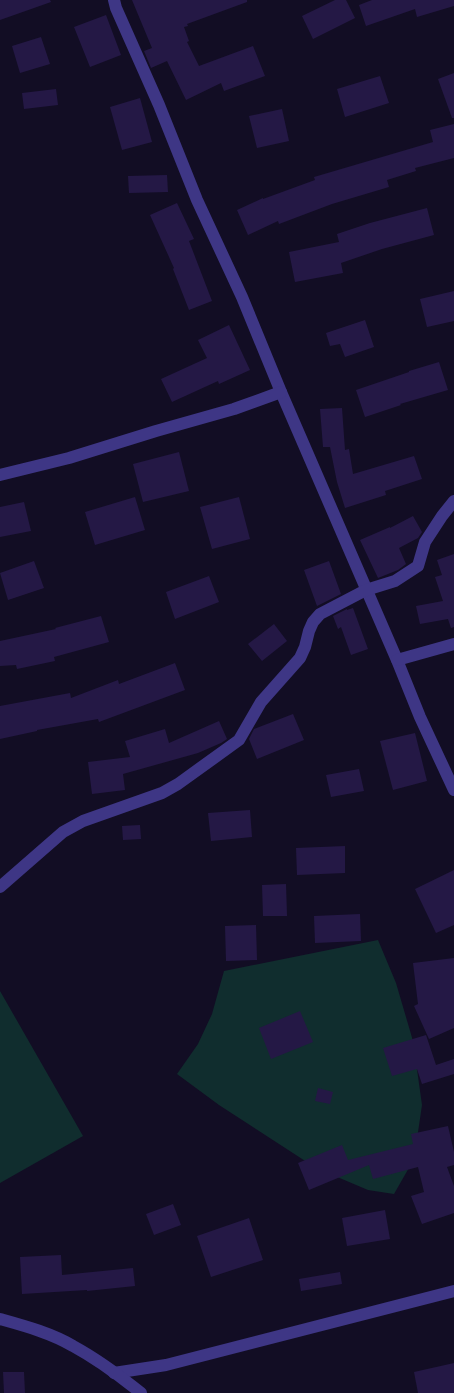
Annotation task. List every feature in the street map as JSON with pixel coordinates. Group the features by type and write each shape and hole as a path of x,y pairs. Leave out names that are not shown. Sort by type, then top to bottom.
{"street":[{"path":"114,0 197,200 242,297 420,718 454,790"},
{"path":"0,475 69,458 234,409 281,392"},
{"path":"0,887 63,832 83,821 162,793 178,784 239,740 261,702 300,658 306,647 313,622 320,614 366,590 395,581 418,566 426,542 454,501"},
{"path":"397,660 454,644"},
{"path":"114,1373 166,1365 454,1291"},
{"path":"0,1319 30,1328 73,1346 141,1393"}],"green space":[{"path":"378,940 396,983 413,1041 422,1105 417,1139 410,1166 394,1194 368,1190 316,1168 219,1105 177,1074 198,1044 212,1014 224,971"},
{"path":"0,991 83,1136 0,1183"}],"building":[{"path":"0,0 50,0 51,2 0,20"},
{"path":"132,0 247,0 247,2 187,24 188,26 184,27 189,41 187,42 199,66 253,46 265,76 224,91 221,83 186,100 167,61 151,68 144,51 152,48"},
{"path":"335,0 346,0 355,18 313,39 302,16"},
{"path":"372,0 454,0 454,6 417,17 415,9 366,26 359,5"},
{"path":"106,15 121,55 90,67 74,27"},
{"path":"41,37 50,64 20,73 12,46"},
{"path":"454,73 454,118 452,118 438,79"},
{"path":"380,76 389,103 345,117 337,89"},
{"path":"56,89 58,105 24,109 22,93"},
{"path":"140,98 152,142 122,150 110,107"},
{"path":"282,109 289,141 257,148 249,116"},
{"path":"454,124 454,158 415,168 416,171 387,180 389,187 332,204 279,224 278,221 248,235 237,210 263,198 315,180 314,177 433,142 430,130"},
{"path":"167,175 168,192 129,193 128,176"},
{"path":"177,203 194,239 189,241 212,301 189,310 174,268 150,215"},
{"path":"427,208 434,235 382,249 341,263 343,273 295,282 289,252 339,242 337,234"},
{"path":"454,291 454,321 427,327 420,299"},
{"path":"365,320 374,347 345,357 340,344 330,346 326,333"},
{"path":"229,325 250,370 219,384 218,381 172,402 161,379 207,358 198,340"},
{"path":"439,362 448,390 400,404 365,417 356,390"},
{"path":"342,408 345,450 349,449 353,474 414,456 422,479 385,491 386,495 345,508 337,482 330,447 323,447 320,409"},
{"path":"179,452 189,491 143,502 133,464"},
{"path":"135,497 145,530 95,545 85,512"},
{"path":"239,497 250,539 212,549 200,507"},
{"path":"24,502 31,531 0,537 0,507"},
{"path":"413,516 422,532 418,538 399,548 406,564 398,570 378,578 360,540"},
{"path":"454,554 454,627 451,628 448,619 420,624 416,606 443,601 435,577 442,575 437,560"},
{"path":"34,561 44,588 8,600 0,573"},
{"path":"329,561 341,594 317,606 304,570"},
{"path":"209,576 219,602 175,619 166,592"},
{"path":"353,608 368,649 351,655 341,627 338,629 333,616"},
{"path":"101,616 109,642 54,657 55,661 17,669 16,665 0,666 0,641 56,629"},
{"path":"274,624 287,641 262,661 248,644"},
{"path":"175,663 185,690 99,722 98,719 0,739 0,706 70,693 71,698 118,680 119,684"},
{"path":"293,714 304,740 257,759 249,739 254,729"},
{"path":"219,721 227,739 221,743 198,753 123,774 125,790 92,794 88,762 130,757 125,741 165,729 169,743"},
{"path":"415,733 427,781 393,790 380,741"},
{"path":"359,769 364,791 331,797 326,775"},
{"path":"250,810 252,837 211,841 208,813"},
{"path":"140,825 141,839 123,840 122,826"},
{"path":"345,846 345,873 297,875 296,848"},
{"path":"454,870 454,925 436,933 415,889"},
{"path":"286,884 287,916 263,916 262,885"},
{"path":"360,914 361,941 315,943 314,916"},
{"path":"256,925 257,960 226,961 225,926"},
{"path":"454,958 454,1028 429,1039 414,1006 418,1004 413,963"},
{"path":"300,1011 313,1042 271,1059 259,1028"},
{"path":"426,1035 436,1065 454,1059 454,1074 422,1084 417,1069 392,1076 383,1048"},
{"path":"318,1088 333,1092 330,1104 315,1101"},
{"path":"448,1126 454,1152 454,1165 447,1167 454,1186 454,1213 422,1224 411,1196 424,1192 418,1167 373,1179 369,1165 309,1190 298,1163 342,1145 348,1160 413,1144 411,1134"},
{"path":"173,1204 181,1225 154,1235 146,1214"},
{"path":"385,1210 390,1239 347,1246 342,1218"},
{"path":"249,1218 263,1260 211,1277 197,1236"},
{"path":"61,1255 62,1275 133,1268 135,1286 87,1291 22,1294 20,1257"},
{"path":"340,1272 342,1284 301,1291 299,1279"},
{"path":"454,1363 454,1393 418,1393 414,1372"},
{"path":"3,1372 24,1372 25,1393 4,1393"}]}
